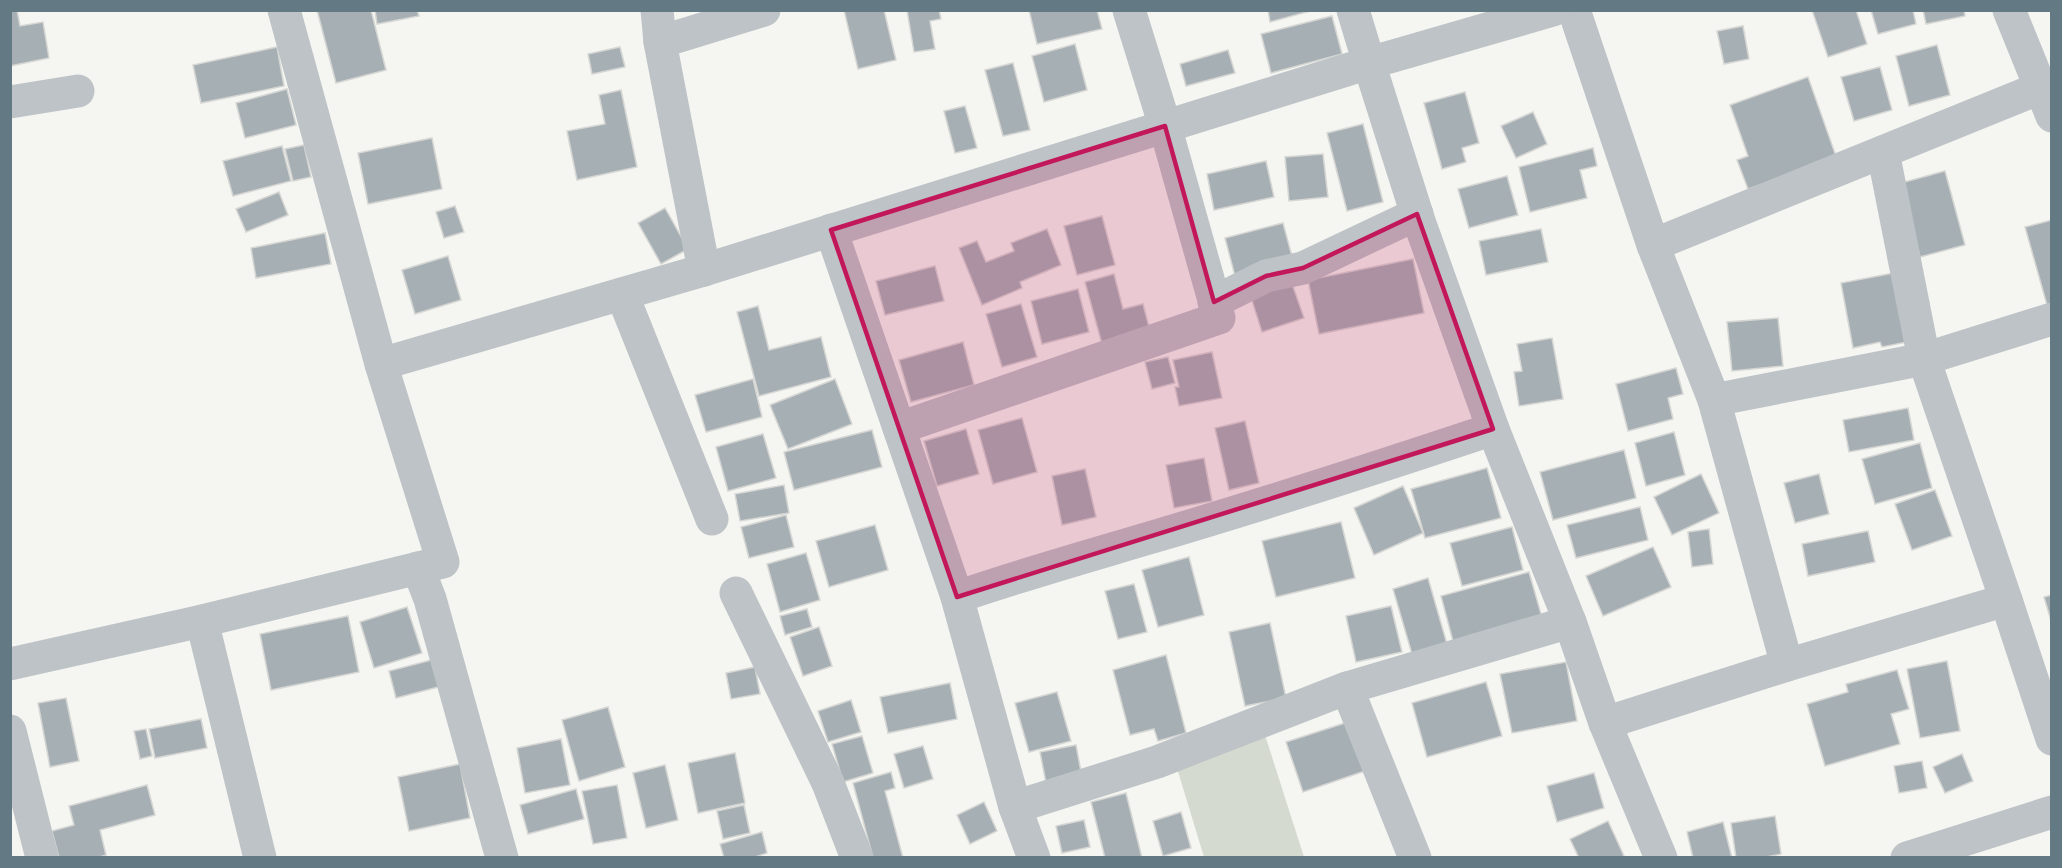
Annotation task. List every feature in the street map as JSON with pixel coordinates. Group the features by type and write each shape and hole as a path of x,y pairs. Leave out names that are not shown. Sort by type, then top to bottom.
{"street":[{"path":"10,664 202,621 443,562 381,364 284,10"},
{"path":"704,270 659,26 764,10"},
{"path":"899,428 1219,318 1165,126 1129,10"},
{"path":"1353,10 1417,214 1494,429 1570,622 1605,723 1661,858"},
{"path":"1653,245 1883,152 2046,102 2009,10"},
{"path":"381,364 704,270 1369,63 1555,11 1653,245 1714,400 1787,666"},
{"path":"10,102 78,91"},
{"path":"1883,152 1924,359 2052,739"},
{"path":"1214,302 1266,276 1303,268 1417,214"},
{"path":"831,230 957,597 1015,807 1034,858"},
{"path":"622,294 712,519"},
{"path":"1714,400 1924,359 2052,319"},
{"path":"957,597 1034,571 1150,538 1382,466 1494,429"},
{"path":"418,568 430,599 502,858"},
{"path":"736,593 828,783 857,858"},
{"path":"1605,723 2006,600"},
{"path":"202,621 260,858"},
{"path":"1015,807 1157,762 1347,688 1570,622"},
{"path":"1347,688 1416,858"},
{"path":"10,731 42,858"},
{"path":"1906,858 2052,812"}],"highlighted area":[{"path":"1165,126 1214,302 1266,276 1303,268 1417,214 1493,429 957,597 831,230"}],"shaded area":[{"path":"1264,732 1304,857 1204,857 1176,765"}],"building":[{"path":"10,10 17,10 20,26 43,22 49,58 10,66"},
{"path":"317,10 371,10 386,70 336,83"},
{"path":"375,10 417,10 419,16 377,24"},
{"path":"844,10 884,10 896,60 858,69"},
{"path":"907,10 939,10 941,19 930,21 935,49 914,52"},
{"path":"1029,10 1097,10 1102,29 1037,44"},
{"path":"1268,10 1314,10 1270,22"},
{"path":"1812,10 1856,10 1867,44 1828,57"},
{"path":"1871,10 1913,10 1916,24 1878,34"},
{"path":"1923,10 1964,10 1965,16 1926,24"},
{"path":"1332,16 1342,54 1271,73 1261,34"},
{"path":"1743,26 1749,59 1724,64 1717,31"},
{"path":"1075,44 1087,90 1044,102 1032,56"},
{"path":"1937,45 1950,95 1909,106 1896,56"},
{"path":"277,47 284,86 201,103 193,65"},
{"path":"620,47 625,67 592,74 588,54"},
{"path":"1228,50 1235,73 1186,86 1180,64"},
{"path":"1013,63 1030,130 1003,136 985,70"},
{"path":"1880,67 1892,110 1854,121 1841,77"},
{"path":"1808,77 1837,159 1748,189 1737,160 1748,156 1730,105"},
{"path":"287,89 296,125 245,138 236,103"},
{"path":"621,90 637,167 577,180 567,131 605,124 599,95"},
{"path":"1465,92 1479,143 1462,148 1466,162 1442,169 1424,103"},
{"path":"965,106 977,148 955,153 944,111"},
{"path":"1533,112 1547,144 1516,158 1501,126"},
{"path":"1363,124 1383,202 1347,211 1327,133"},
{"path":"432,138 442,189 368,204 358,153"},
{"path":"304,145 311,177 293,181 285,149"},
{"path":"282,146 291,181 233,196 223,161"},
{"path":"1593,148 1597,166 1580,170 1587,198 1530,212 1519,167"},
{"path":"1323,154 1328,197 1289,201 1285,157"},
{"path":"1266,161 1274,197 1214,210 1207,174"},
{"path":"1945,171 1965,245 1920,257 1901,183"},
{"path":"1507,176 1518,215 1469,228 1458,189"},
{"path":"279,192 288,215 246,232 236,209"},
{"path":"455,206 464,232 444,238 436,212"},
{"path":"665,208 688,249 661,264 638,223"},
{"path":"1102,216 1115,265 1077,275 1064,226"},
{"path":"2052,220 2052,304 2047,305 2025,227"},
{"path":"1283,223 1293,260 1235,276 1225,238"},
{"path":"1047,229 1061,265 1020,282 1022,288 982,305 959,248 977,241 986,262 1014,251 1011,243"},
{"path":"1541,229 1548,262 1486,275 1479,241"},
{"path":"325,233 331,264 256,278 251,248"},
{"path":"448,256 461,300 415,314 402,270"},
{"path":"1413,259 1424,313 1319,334 1308,280"},
{"path":"935,266 944,301 885,315 876,281"},
{"path":"1894,273 1907,342 1882,347 1880,342 1853,348 1841,283"},
{"path":"1114,274 1123,309 1143,304 1150,331 1102,344 1085,282"},
{"path":"1290,278 1304,318 1262,332 1249,291"},
{"path":"1078,289 1089,332 1042,344 1031,301"},
{"path":"1021,304 1037,357 1002,367 986,314"},
{"path":"758,306 769,350 821,337 831,377 759,396 737,312"},
{"path":"1778,318 1783,366 1732,371 1727,322"},
{"path":"1552,338 1563,399 1519,406 1514,372 1522,371 1517,344"},
{"path":"963,342 974,385 911,402 899,360"},
{"path":"1212,352 1222,398 1179,406 1175,387 1179,387 1173,360"},
{"path":"1168,357 1175,383 1152,389 1145,362"},
{"path":"1676,368 1683,394 1668,398 1673,419 1628,431 1616,384"},
{"path":"753,379 762,417 706,432 695,395"},
{"path":"835,379 852,424 788,449 770,405"},
{"path":"1908,408 1914,440 1849,452 1843,420"},
{"path":"1022,418 1037,472 993,484 978,430"},
{"path":"1245,421 1259,483 1229,490 1215,428"},
{"path":"966,429 979,474 937,486 924,441"},
{"path":"872,430 882,467 794,490 784,452"},
{"path":"1674,432 1685,475 1646,486 1635,443"},
{"path":"763,434 776,478 728,491 716,447"},
{"path":"1920,443 1932,488 1875,504 1862,459"},
{"path":"1624,450 1636,498 1553,520 1540,472"},
{"path":"1204,458 1212,501 1174,508 1166,465"},
{"path":"1487,468 1501,518 1425,538 1411,489"},
{"path":"1085,469 1096,517 1062,525 1052,476"},
{"path":"1701,474 1719,513 1672,535 1654,497"},
{"path":"1819,474 1829,514 1795,523 1784,483"},
{"path":"784,485 789,513 740,521 735,494"},
{"path":"1403,486 1423,533 1374,555 1354,508"},
{"path":"1935,490 1952,536 1912,550 1895,504"},
{"path":"1640,507 1648,540 1576,558 1567,525"},
{"path":"786,515 794,547 749,558 741,527"},
{"path":"1341,522 1355,578 1276,597 1262,541"},
{"path":"875,525 888,570 829,587 816,541"},
{"path":"1512,527 1523,570 1462,586 1450,543"},
{"path":"1709,529 1713,564 1692,567 1688,532"},
{"path":"1868,531 1875,562 1808,576 1802,544"},
{"path":"1653,547 1671,587 1603,616 1586,576"},
{"path":"806,553 820,600 780,612 767,564"},
{"path":"1189,557 1204,615 1158,627 1142,570"},
{"path":"1529,572 1543,621 1454,645 1441,596"},
{"path":"1428,578 1447,644 1412,654 1393,589"},
{"path":"1134,584 1147,632 1118,639 1105,591"},
{"path":"2052,595 2052,624 2044,597"},
{"path":"1391,606 1402,652 1356,662 1346,616"},
{"path":"407,607 422,653 374,668 360,622"},
{"path":"807,609 812,627 785,635 780,616"},
{"path":"348,616 359,672 271,690 260,634"},
{"path":"1270,623 1286,698 1245,706 1229,632"},
{"path":"819,627 832,666 803,676 790,637"},
{"path":"1166,655 1186,733 1158,741 1154,729 1130,735 1113,670"},
{"path":"443,657 450,684 396,698 389,671"},
{"path":"1947,661 1960,731 1920,738 1907,669"},
{"path":"1566,662 1577,721 1512,733 1500,674"},
{"path":"755,667 760,694 731,699 726,673"},
{"path":"1897,670 1909,709 1891,714 1900,744 1825,766 1807,704 1848,692 1846,684"},
{"path":"1486,682 1502,736 1427,757 1412,703"},
{"path":"950,683 957,719 888,733 880,697"},
{"path":"1057,692 1071,741 1029,752 1015,703"},
{"path":"66,698 79,761 50,767 38,703"},
{"path":"851,700 861,732 828,742 818,711"},
{"path":"608,707 625,767 579,781 562,720"},
{"path":"201,719 207,748 155,758 149,729"},
{"path":"1348,722 1365,771 1303,792 1286,742"},
{"path":"146,729 152,756 140,759 134,731"},
{"path":"862,736 873,773 843,782 832,744"},
{"path":"561,739 570,785 525,793 517,748"},
{"path":"1076,745 1082,777 1046,783 1040,752"},
{"path":"923,746 933,779 904,788 894,754"},
{"path":"735,753 745,803 698,813 688,763"},
{"path":"1962,754 1973,781 1945,793 1933,767"},
{"path":"1922,761 1927,788 1899,793 1894,766"},
{"path":"460,764 470,818 409,831 398,777"},
{"path":"665,765 678,820 646,828 633,773"},
{"path":"891,772 895,788 885,791 903,858 873,858 853,783"},
{"path":"1594,773 1604,808 1557,822 1547,786"},
{"path":"147,785 155,815 100,830 106,855 96,858 59,858 52,831 74,825 69,806"},
{"path":"617,785 627,838 593,844 582,791"},
{"path":"576,789 584,819 528,834 520,805"},
{"path":"1126,793 1142,858 1105,858 1091,802"},
{"path":"984,802 997,831 970,844 957,815"},
{"path":"744,805 750,833 723,839 717,811"},
{"path":"1181,812 1191,848 1163,856 1153,821"},
{"path":"1775,816 1781,854 1761,858 1736,858 1731,823"},
{"path":"1084,820 1090,847 1062,853 1056,826"},
{"path":"1608,821 1624,856 1620,858 1579,858 1570,839"},
{"path":"1723,822 1732,858 1693,858 1687,832"},
{"path":"762,832 767,853 752,858 724,858 720,844"}]}
